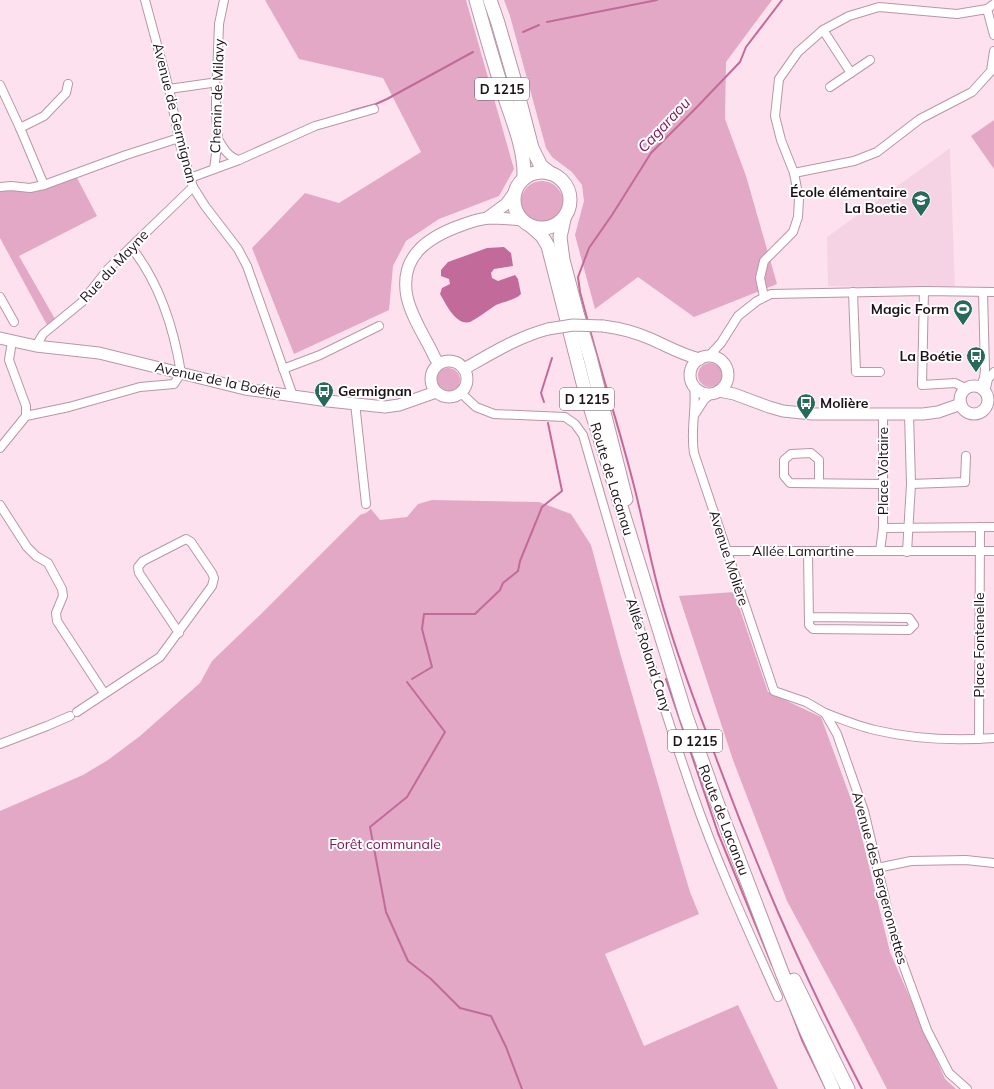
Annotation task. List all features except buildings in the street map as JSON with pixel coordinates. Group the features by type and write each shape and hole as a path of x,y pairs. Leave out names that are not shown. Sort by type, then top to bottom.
{"main road":[{"name":"D 1215","path":"476,0 504,96 518,136 522,152 524,178"},
{"name":"D 1215","path":"490,0 498,23 532,148 541,166 550,173"},
{"path":"439,364 411,309 407,296 406,282 411,262 423,245 435,236 487,218 506,204 524,178 532,174 541,172 550,173 562,180 569,192 570,202 564,219 556,225 548,228 540,229 527,224 487,218"},
{"path":"514,193 513,202 515,210 527,224"},
{"name":"Route de Lacanau","path":"564,219 560,237 563,260 617,459 643,573"},
{"name":"Route de Lacanau","path":"527,224 542,236 548,246 584,387 624,518 643,573 686,716 718,805 786,982 833,1089"},
{"path":"464,369 512,342 530,334 548,329 573,326 603,326 640,335 669,348 704,357 719,358 726,366 728,376 724,387 715,392"},
{"name":"Avenue de la Boétie","path":"0,338 36,346 99,353 245,389 293,396 385,406 399,405 436,392"},
{"path":"669,348 683,362 691,373"},
{"path":"704,357 692,367 691,373 694,386 702,392 734,394 783,411 812,414 909,414 938,412 961,404"},
{"path":"450,361 460,364 464,369 467,373 467,384 461,393 457,396 446,397 436,392 433,387 431,377 435,367 439,364 450,361"},
{"path":"728,376 737,389 755,402"},
{"path":"971,387 982,390 988,398 991,407 981,413 971,414 964,409 961,404 962,396 967,389 971,387"},
{"name":"Route de Lacanau","path":"756,905 848,1089"}],"street":[{"name":"Avenue de Germignan","path":"145,0 169,89 179,138 193,187 205,206 238,249 247,266 293,396"},
{"name":"Chemin de Milavy","path":"214,169 218,139 215,81 217,77 219,24 224,0"},
{"path":"764,297 760,278 764,261 793,232 798,217 799,199 794,173 781,140 775,116 779,79 798,52 823,30 849,16 879,6 957,14 990,6 994,35"},
{"path":"823,30 851,73"},
{"path":"794,173 854,162 877,152 920,119 972,92 991,71 994,51"},
{"path":"830,87 870,60"},
{"path":"169,89 211,83 215,81"},
{"path":"20,128 44,116 66,93 68,84"},
{"path":"0,85 44,186"},
{"path":"190,178 239,160 315,126 374,109"},
{"path":"0,187 12,186 30,188 44,186 126,155 179,138"},
{"path":"218,139 225,150 233,158 239,160"},
{"name":"Rue du Mayne","path":"36,346 43,334 82,302 108,269 130,246 193,187"},
{"path":"0,448 26,416 69,407 140,387 174,384 181,373 178,352 170,325 154,286 138,256 130,246"},
{"path":"704,357 722,343 738,316 764,297 771,294 924,291 994,292"},
{"path":"924,291 922,385 955,383 967,389"},
{"path":"852,292 856,372 880,372"},
{"path":"982,390 985,370 983,292"},
{"path":"0,298 14,322"},
{"path":"283,369 320,355 379,326"},
{"path":"12,341 9,360 26,406 26,416"},
{"path":"982,390 994,372"},
{"name":"Avenue Molière","path":"694,386 695,398 692,422 692,442 694,453 774,691 806,702 825,713"},
{"name":"Avenue Molière","path":"692,422 701,403 715,392"},
{"name":"Allée Roland Cany","path":"461,393 476,407 494,414 565,417 575,424 583,435 624,576 693,794 720,866 778,997"},
{"path":"356,403 366,504"},
{"name":"Place Voltaire","path":"880,551 883,528 883,414"},
{"name":"Place Voltaire","path":"907,552 911,484 909,414"},
{"path":"819,482 819,460 810,453 791,454 784,460 784,476 790,483 819,482 882,484"},
{"path":"911,484 965,482 966,456"},
{"path":"0,505 27,547 36,556 48,563 62,589 64,596 56,613 57,621 104,693"},
{"path":"883,528 909,526 994,527"},
{"name":"Place Fontenelle","path":"979,739 980,527"},
{"path":"0,744 48,726 73,714 160,657 179,633 212,586 214,578 190,542 186,539 143,561 138,567 139,574 179,633"},
{"name":"Allée Lamartine","path":"726,551 994,551"},
{"path":"808,551 809,625 813,629 909,630 914,625 909,618 809,617"},
{"path":"825,713 874,730 918,738 994,738"},
{"name":"Avenue des Bergeronnettes","path":"825,713 837,734 864,811 896,945 928,1030 949,1073 967,1089"},
{"path":"877,868 911,861 966,860 994,863"}],"shaded area":[{"name":"École élémentaire La Boetie","path":"950,148 955,289 828,286 827,237"},
{"path":"504,247 511,253 513,266 494,269 491,273 492,278 498,281 515,275 518,279 521,294 513,299 496,305 470,322 460,321 448,308 440,294 442,288 450,284 449,279 441,276 441,270 448,262 487,248"}],"green space":[{"path":"265,0 466,0 514,169 499,196 439,219 406,241 393,266 389,310 294,354 252,248 305,193 339,203 421,152 383,78 299,59"},
{"path":"504,0 772,0 726,62 725,119 746,176 777,284 694,317 638,277 595,309 575,235 584,201 582,185 572,172 552,157 546,148 510,16"},
{"path":"994,120 994,169 971,136"},
{"path":"76,176 97,216 19,256 55,319 47,325 0,238 0,189 15,188"},
{"path":"538,181 546,181 554,184 560,190 563,202 560,214 554,220 546,223 538,223 530,220 524,214 521,206 521,198 524,190 530,184"},
{"path":"710,363 719,366 722,375 719,384 710,387 701,384 698,375 701,366"},
{"path":"448,368 457,371 460,380 457,389 448,392 439,389 436,380 439,371"},
{"name":"Forêt communale","path":"432,500 539,502 571,514 591,545 620,653 672,832 690,892 699,914 605,954 644,1046 738,1005 778,1089 0,1089 0,811 83,775 108,760 140,736 200,683 212,661 360,515 371,509 380,520 407,517 418,504"},
{"path":"734,592 768,692 821,717 856,813 890,952 945,1079 956,1089 887,1089 787,901 733,760 679,596"}],"waterway":[{"path":"547,22 657,0"},
{"name":"Cagaraou","path":"588,322 580,292 578,277 589,248 612,215 651,153 740,62 746,47 782,0"},
{"path":"523,32 539,25"},
{"path":"351,111 376,104 387,99 473,52"},
{"path":"590,330 629,466 660,597 688,684 731,798 783,924 821,1007 862,1089"},
{"path":"544,402 541,393 552,358"},
{"path":"412,679 432,667 422,629 424,614 475,614 500,590 503,583 518,571 520,561 542,507 562,491 548,423"},
{"path":"666,679 718,833 772,965"},
{"path":"407,682 445,732 407,797 370,827 386,912 408,961 431,979 460,1008 491,1016 506,1047 522,1089"},
{"path":"784,993 802,1040 826,1089"}],"place":[{"name":"École élémentaire La Boetie","path":"921,217"},
{"name":"Magic Form","path":"963,326"},
{"name":"La Boétie","path":"976,373"},
{"name":"Germignan","path":"324,408"},
{"name":"Molière","path":"806,420"}]}
